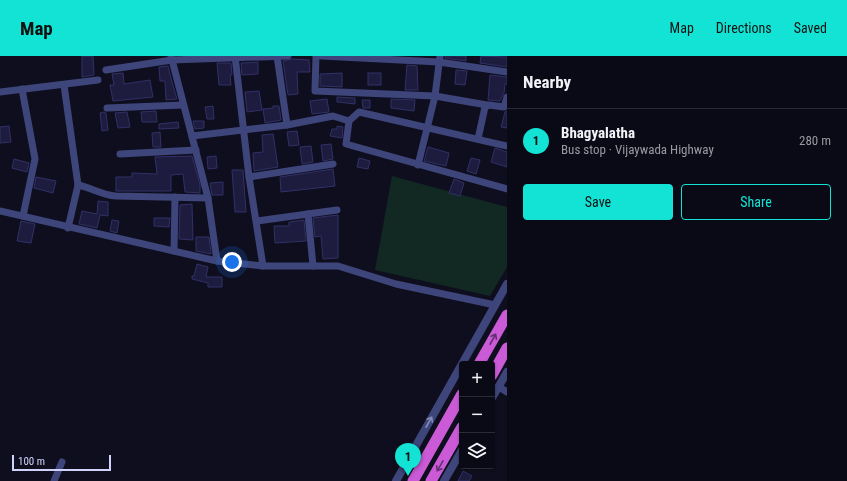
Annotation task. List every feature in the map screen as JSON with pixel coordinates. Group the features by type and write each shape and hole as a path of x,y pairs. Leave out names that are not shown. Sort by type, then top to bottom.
{"highway":[{"path":"481,361 507,315"},
{"path":"495,370 507,348"},
{"path":"413,481 460,397"},
{"path":"431,481 459,432"}],"street":[{"path":"235,56 249,177 263,266"},
{"path":"277,56 287,125"},
{"path":"106,70 171,58 288,56"},
{"path":"316,56 315,91 435,96 504,107 507,97"},
{"path":"321,56 440,59 507,72"},
{"path":"171,58 208,198 216,261"},
{"path":"418,165 435,96 440,59"},
{"path":"0,92 98,80"},
{"path":"64,84 78,184 68,228"},
{"path":"22,89 34,159 23,216"},
{"path":"107,108 183,105"},
{"path":"478,139 487,105"},
{"path":"507,146 359,112 349,121 346,144 507,189"},
{"path":"192,136 287,125 333,116 349,121"},
{"path":"120,154 196,150"},
{"path":"249,177 333,164"},
{"path":"78,184 104,195 208,198"},
{"path":"174,251 175,197"},
{"path":"257,221 337,210"},
{"path":"0,211 68,228 216,261 263,266 338,266 396,284 495,304"},
{"path":"308,214 313,266"},
{"path":"396,481 507,284"},
{"path":"493,397 507,372"},
{"path":"499,387 507,392"},
{"path":"444,481 459,455"},
{"path":"54,481 62,462"}],"green space":[{"path":"392,176 507,207 507,267 490,296 375,270"}],"building":[{"path":"82,56 93,56 94,75 82,77"},
{"path":"445,56 466,56 466,61 445,58"},
{"path":"481,56 507,57 507,67 480,63"},
{"path":"292,59 309,60 310,72 297,72 298,94 288,95 283,61"},
{"path":"258,62 258,74 242,75 241,63"},
{"path":"217,63 231,63 231,85 219,85"},
{"path":"407,65 417,66 418,90 405,90"},
{"path":"168,66 177,99 166,100 165,81 160,81 159,67"},
{"path":"456,70 467,71 465,85 455,84"},
{"path":"123,73 124,84 150,80 153,97 113,101 110,85 114,85 112,74"},
{"path":"342,73 342,87 320,86 320,74"},
{"path":"368,73 381,73 381,85 368,85"},
{"path":"490,75 507,77 507,84 505,84 504,93 500,101 488,100"},
{"path":"259,91 262,110 247,112 245,92"},
{"path":"337,97 355,98 355,104 337,102"},
{"path":"327,99 329,112 312,114 310,101"},
{"path":"391,99 415,100 414,111 391,108"},
{"path":"362,100 370,100 370,108 363,108"},
{"path":"213,106 214,119 207,119 205,107"},
{"path":"273,106 279,106 281,120 265,123 263,109 273,108"},
{"path":"156,111 157,122 142,122 141,112"},
{"path":"507,111 507,128 501,127 505,112"},
{"path":"127,112 130,127 118,128 115,113"},
{"path":"100,113 106,113 108,130 102,131"},
{"path":"193,121 204,121 204,128 195,129"},
{"path":"178,122 179,128 159,129 159,124"},
{"path":"9,126 11,142 0,143 0,127"},
{"path":"337,126 343,127 342,138 330,136 332,129 337,129"},
{"path":"297,131 299,145 289,146 287,132"},
{"path":"160,132 161,147 153,147 152,133"},
{"path":"273,134 278,167 254,171 253,153 263,152 262,135"},
{"path":"331,144 333,159 323,161 321,145"},
{"path":"311,146 313,162 302,164 300,147"},
{"path":"428,147 449,153 446,166 424,161"},
{"path":"495,148 507,152 507,167 491,162"},
{"path":"192,156 200,185 200,193 185,192 183,174 171,175 171,191 116,191 116,177 132,177 132,173 157,174 155,157"},
{"path":"216,156 217,168 208,169 207,157"},
{"path":"359,158 370,161 368,169 357,167"},
{"path":"471,158 480,160 476,174 467,171"},
{"path":"14,159 29,163 27,172 12,168"},
{"path":"333,169 335,186 281,192 280,177"},
{"path":"232,170 243,170 246,212 235,212"},
{"path":"36,177 56,181 53,193 34,188"},
{"path":"454,179 464,183 460,196 449,193"},
{"path":"223,182 223,195 212,195 210,183"},
{"path":"98,201 108,202 108,216 100,215 97,228 79,224 82,211 97,214"},
{"path":"192,204 193,240 179,239 180,205"},
{"path":"338,215 338,258 323,259 321,236 315,237 313,218"},
{"path":"154,218 170,218 169,227 154,226"},
{"path":"112,220 119,221 117,233 110,231"},
{"path":"304,220 306,241 275,243 274,226 289,226 289,222"},
{"path":"21,221 35,224 31,243 17,241"},
{"path":"196,237 209,237 211,254 196,251"},
{"path":"197,264 208,267 206,277 222,277 222,287 208,287 208,283 192,279"},
{"path":"463,471 472,476 469,481 458,481"}],"place":[{"name":"Bhagyalatha","path":"408,476"}]}
